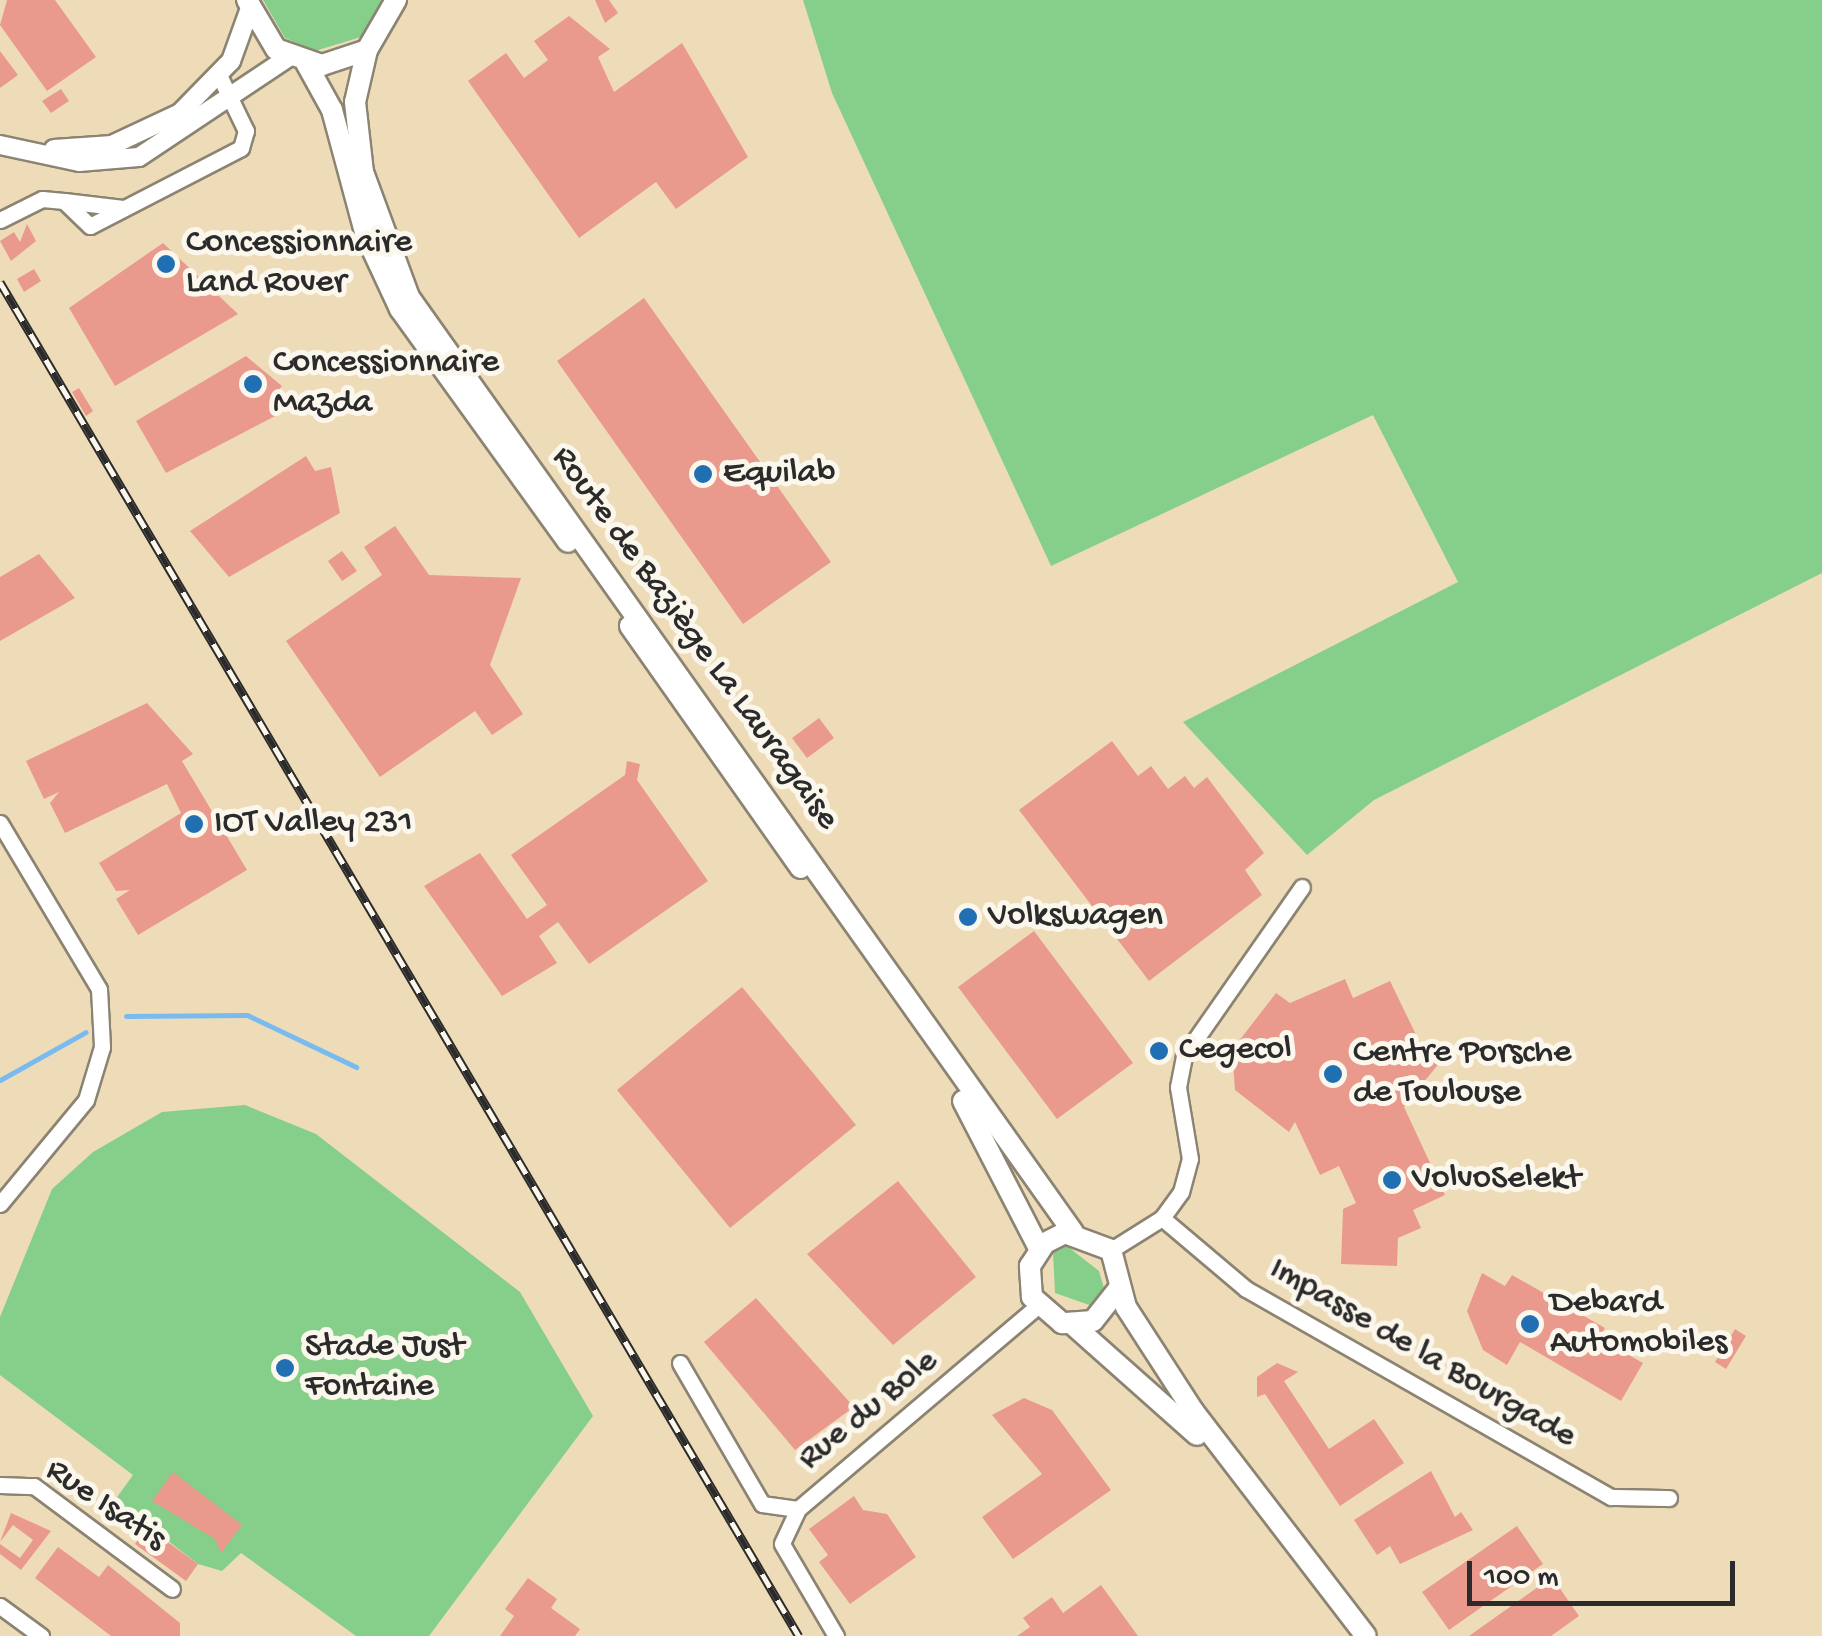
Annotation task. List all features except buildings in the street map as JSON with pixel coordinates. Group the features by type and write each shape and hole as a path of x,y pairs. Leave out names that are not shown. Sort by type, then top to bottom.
{"main road":[{"name":"Route de Baziège La Lauragaise","path":"396,0 367,50 356,102 363,172 410,298 1073,1232"},
{"name":"Route de Baziège La Lauragaise","path":"248,6 297,60 332,110 356,206 400,309 971,1112 1039,1248"},
{"path":"297,60 367,50"},
{"path":"1350,1636 1186,1421 1072,1324 1038,1306 1028,1277 1039,1248 1073,1232 1111,1250 1120,1287 1194,1412 1366,1636"},
{"path":"1072,1324 1103,1315 1120,1287"}],"street":[{"path":"0,145 79,150 151,132 219,74 244,40 248,6"},
{"path":"24,148 79,162 139,157 188,132 229,96 297,60"},
{"path":"0,220 42,199 122,208 233,158 246,130 219,74"},
{"path":"0,824 84,957 101,1011 102,1047 86,1100 0,1204"},
{"path":"1111,1250 1162,1218 1190,1159 1178,1087 1184,1056 1302,887"},
{"name":"Impasse de la Bourgade","path":"1162,1218 1246,1288 1610,1497 1670,1498"},
{"name":"Rue du Bole","path":"680,1362 762,1504 798,1509 1038,1306"},
{"name":"Rue Isatis","path":"0,1485 34,1486 172,1589"},
{"path":"798,1509 782,1544 836,1636"},
{"path":"0,1606 41,1636"}],"green space":[{"path":"263,0 382,0 361,37 315,51 285,38"},
{"path":"803,0 1822,0 1822,573 1374,800 1307,855 1183,722 1458,582 1373,415 1051,566 832,93"},
{"name":"Stade Just Fontaine","path":"245,1105 316,1134 520,1292 593,1416 429,1636 356,1636 241,1553 222,1571 198,1564 115,1500 133,1475 0,1375 0,1317 52,1189 93,1152 162,1112"},
{"path":"1067,1246 1099,1271 1106,1295 1095,1307 1055,1293 1053,1252"}],"waterway":[{"path":"126,1016 247,1015 356,1067"},
{"path":"0,1080 86,1032"}],"railway":[{"path":"0,282 799,1636"}],"place":[{"name":"Concessionnaire Land Rover","path":"166,264"},
{"name":"Concessionnaire Mazda","path":"253,384"},
{"name":"Equilab","path":"703,474"},
{"name":"IOT Valley 231","path":"194,824"},
{"name":"Volkswagen","path":"968,917"},
{"name":"Cegecol","path":"1159,1051"},
{"name":"Centre Porsche de Toulouse","path":"1333,1074"},
{"name":"VolvoSelekt","path":"1392,1180"},
{"name":"Debard Automobiles","path":"1530,1324"},
{"name":"Stade Just Fontaine","path":"285,1368"}]}
